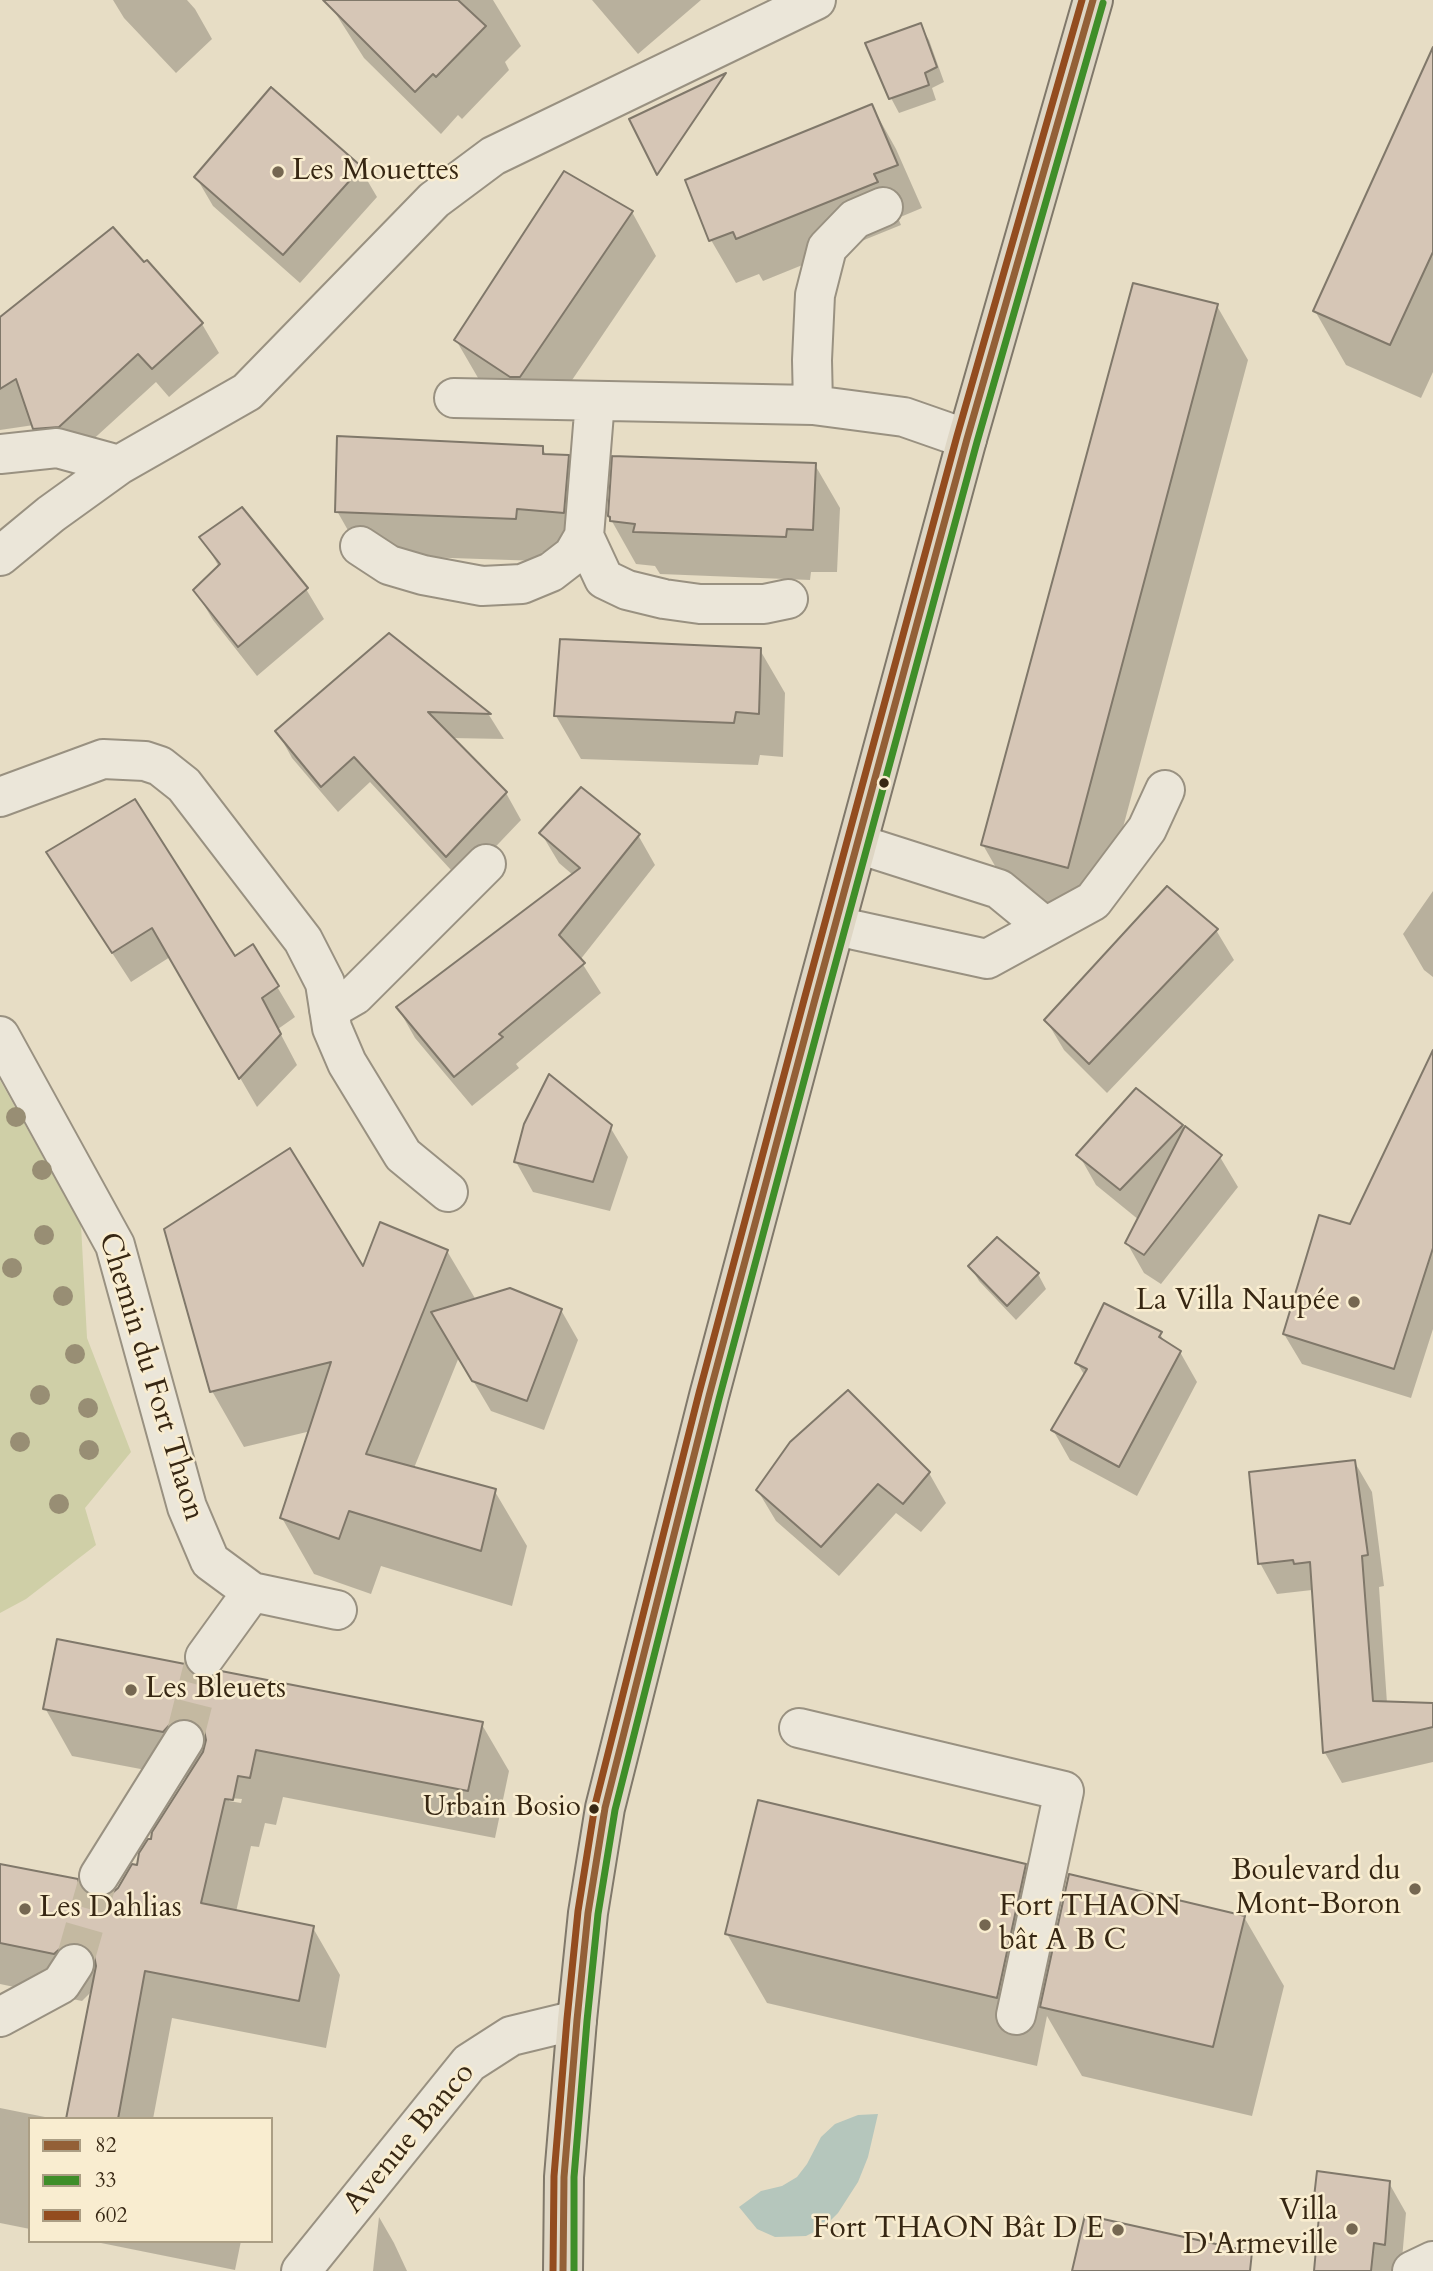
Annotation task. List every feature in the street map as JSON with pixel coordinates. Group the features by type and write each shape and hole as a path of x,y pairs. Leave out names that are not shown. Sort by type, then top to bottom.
{"main road":[{"path":"563,2271 564,2177 577,2020 588,1913 605,1808 716,1370 967,439 1093,0"}],"street":[{"path":"0,556 51,514 120,465 247,391 434,200 494,156 816,0"},
{"path":"813,405 815,295 827,248 855,219 883,207"},
{"path":"454,398 813,405 904,417 967,439"},
{"path":"360,546 389,565 423,575 482,586 522,584 551,572 573,555 584,536 594,401"},
{"path":"0,454 57,448 120,465"},
{"path":"584,536 604,579 627,590 664,600 700,604 764,604 788,598"},
{"path":"0,797 103,759 145,761 160,766 184,785 303,940 325,983 332,1028 347,1063 403,1154 448,1192"},
{"path":"836,926 987,959 1093,901 1147,829 1165,789"},
{"path":"858,844 999,889 1044,926"},
{"path":"329,1010 355,995 486,864"},
{"name":"Chemin du Fort Thaon","path":"0,1036 115,1245 187,1507 210,1561 252,1592 337,1610"},
{"path":"205,1657 252,1592"},
{"path":"799,1728 1064,1791 1016,2015"},
{"path":"99,1876 184,1740"},
{"path":"0,2017 61,1984 74,1964"},
{"name":"Avenue Banco","path":"301,2271 469,2063 511,2036 577,2020"},
{"path":"1412,2271 1433,2261"}],"green space":[{"path":"0,1080 81,1225 87,1338 131,1452 85,1508 96,1545 26,1599 0,1613"}],"shaded area":[{"path":"878,2114 868,2157 858,2182 838,2213 824,2227 806,2236 775,2237 757,2229 739,2207 761,2191 782,2186 797,2177 821,2137 835,2124 858,2115"}],"building":[{"path":"323,0 458,0 486,26 436,77 433,74 415,92"},
{"path":"921,23 937,67 925,73 929,85 889,99 865,43"},
{"path":"1433,47 1433,252 1390,345 1313,311"},
{"path":"726,73 657,175 629,119"},
{"name":"Les Mouettes","path":"271,87 362,167 283,255 194,177"},
{"path":"872,104 898,165 874,174 878,182 736,239 733,232 709,241 685,180"},
{"path":"564,171 633,211 520,377 510,377 454,340"},
{"path":"113,227 144,262 147,260 203,323 152,369 138,354 59,427 33,429 16,379 0,389 0,317"},
{"path":"1133,283 1218,304 1068,868 981,845"},
{"path":"337,436 543,446 543,454 569,455 564,513 517,509 516,519 335,512"},
{"path":"612,456 816,463 813,530 787,529 786,537 633,532 635,524 610,521 608,516"},
{"path":"242,507 308,588 238,647 193,590 220,564 199,537"},
{"path":"389,633 491,714 428,712 507,792 446,857 354,757 321,787 275,731"},
{"path":"560,639 761,648 759,714 736,712 734,723 554,716"},
{"path":"581,787 640,834 559,935 585,963 499,1034 503,1037 454,1077 396,1007 580,868 539,833"},
{"path":"135,799 235,956 253,944 279,986 262,998 281,1034 239,1079 152,928 112,953 46,852"},
{"path":"1167,886 1218,929 1089,1064 1044,1020"},
{"path":"1433,1050 1433,1248 1394,1369 1283,1334 1319,1215 1350,1224"},
{"path":"549,1074 612,1125 593,1182 514,1162 524,1124"},
{"path":"1136,1088 1183,1125 1120,1190 1076,1155"},
{"path":"1185,1126 1222,1155 1144,1255 1125,1243"},
{"path":"290,1148 363,1266 380,1222 448,1250 366,1454 496,1489 481,1551 349,1511 339,1539 280,1518 331,1362 210,1392 164,1229"},
{"path":"997,1237 1039,1273 1007,1306 968,1266"},
{"path":"510,1288 562,1309 527,1401 472,1381 431,1312"},
{"path":"1104,1303 1162,1332 1159,1337 1181,1351 1119,1467 1051,1430 1087,1369 1075,1363"},
{"path":"848,1390 930,1472 903,1504 878,1484 821,1547 756,1490 790,1442"},
{"path":"1355,1460 1368,1555 1362,1556 1373,1701 1433,1703 1433,1727 1323,1753 1310,1562 1294,1564 1293,1560 1258,1564 1249,1472"},
{"path":"57,1639 185,1664 192,1674 202,1679 213,1677 221,1671 483,1722 468,1791 256,1750 250,1778 238,1776 233,1800 225,1799 201,1903 314,1926 299,2001 145,1971 118,2117 66,2117 96,1966 94,1955 86,1946 76,1942 64,1945 54,1954 0,1943 0,1864 78,1879 80,1887 88,1895 99,1898 110,1895 118,1888 132,1864 137,1865 139,1853 148,1839 151,1839 152,1832 203,1752 206,1740 204,1730 196,1722 185,1718 173,1721 163,1732 43,1709"},
{"path":"758,1800 1026,1864 997,1998 725,1934"},
{"path":"1069,1874 1245,1916 1213,2047 1040,2007"},
{"name":"Villa D'Armeville","path":"1317,2171 1390,2181 1385,2245 1374,2243 1371,2271 1314,2271 1319,2216 1312,2215"},
{"name":"Fort THAON Bât D E","path":"1085,2215 1252,2252 1250,2271 1072,2271"}],"tunnel":[{"path":"184,1740 205,1657"},
{"path":"74,1964 99,1876"}],"transit line":[{"name":"602","path":"553,2271 554,2176 567,2019 578,1911 595,1805 699,1393 804,1000 957,436 1082,0"},
{"name":"82","path":"563,2271 564,2177 577,2020 588,1913 605,1808 709,1396 814,1003 967,439 1093,0"},
{"name":"33","path":"574,2271 574,2177 587,2021 598,1914 615,1810 719,1399 824,1006 977,442 1103,3"}],"place":[{"name":"Les Mouettes","path":"278,172"},
{"name":"La Villa Naupée","path":"1354,1302"},
{"name":"Les Bleuets","path":"131,1690"},
{"name":"Urbain Bosio","path":"594,1809"},
{"name":"Boulevard du Mont-Boron","path":"1415,1889"},
{"name":"Les Dahlias","path":"25,1909"},
{"name":"Fort THAON bât A B C","path":"985,1925"},
{"name":"Villa D'Armeville","path":"1352,2229"},
{"name":"Fort THAON Bât D E","path":"1118,2230"}]}
